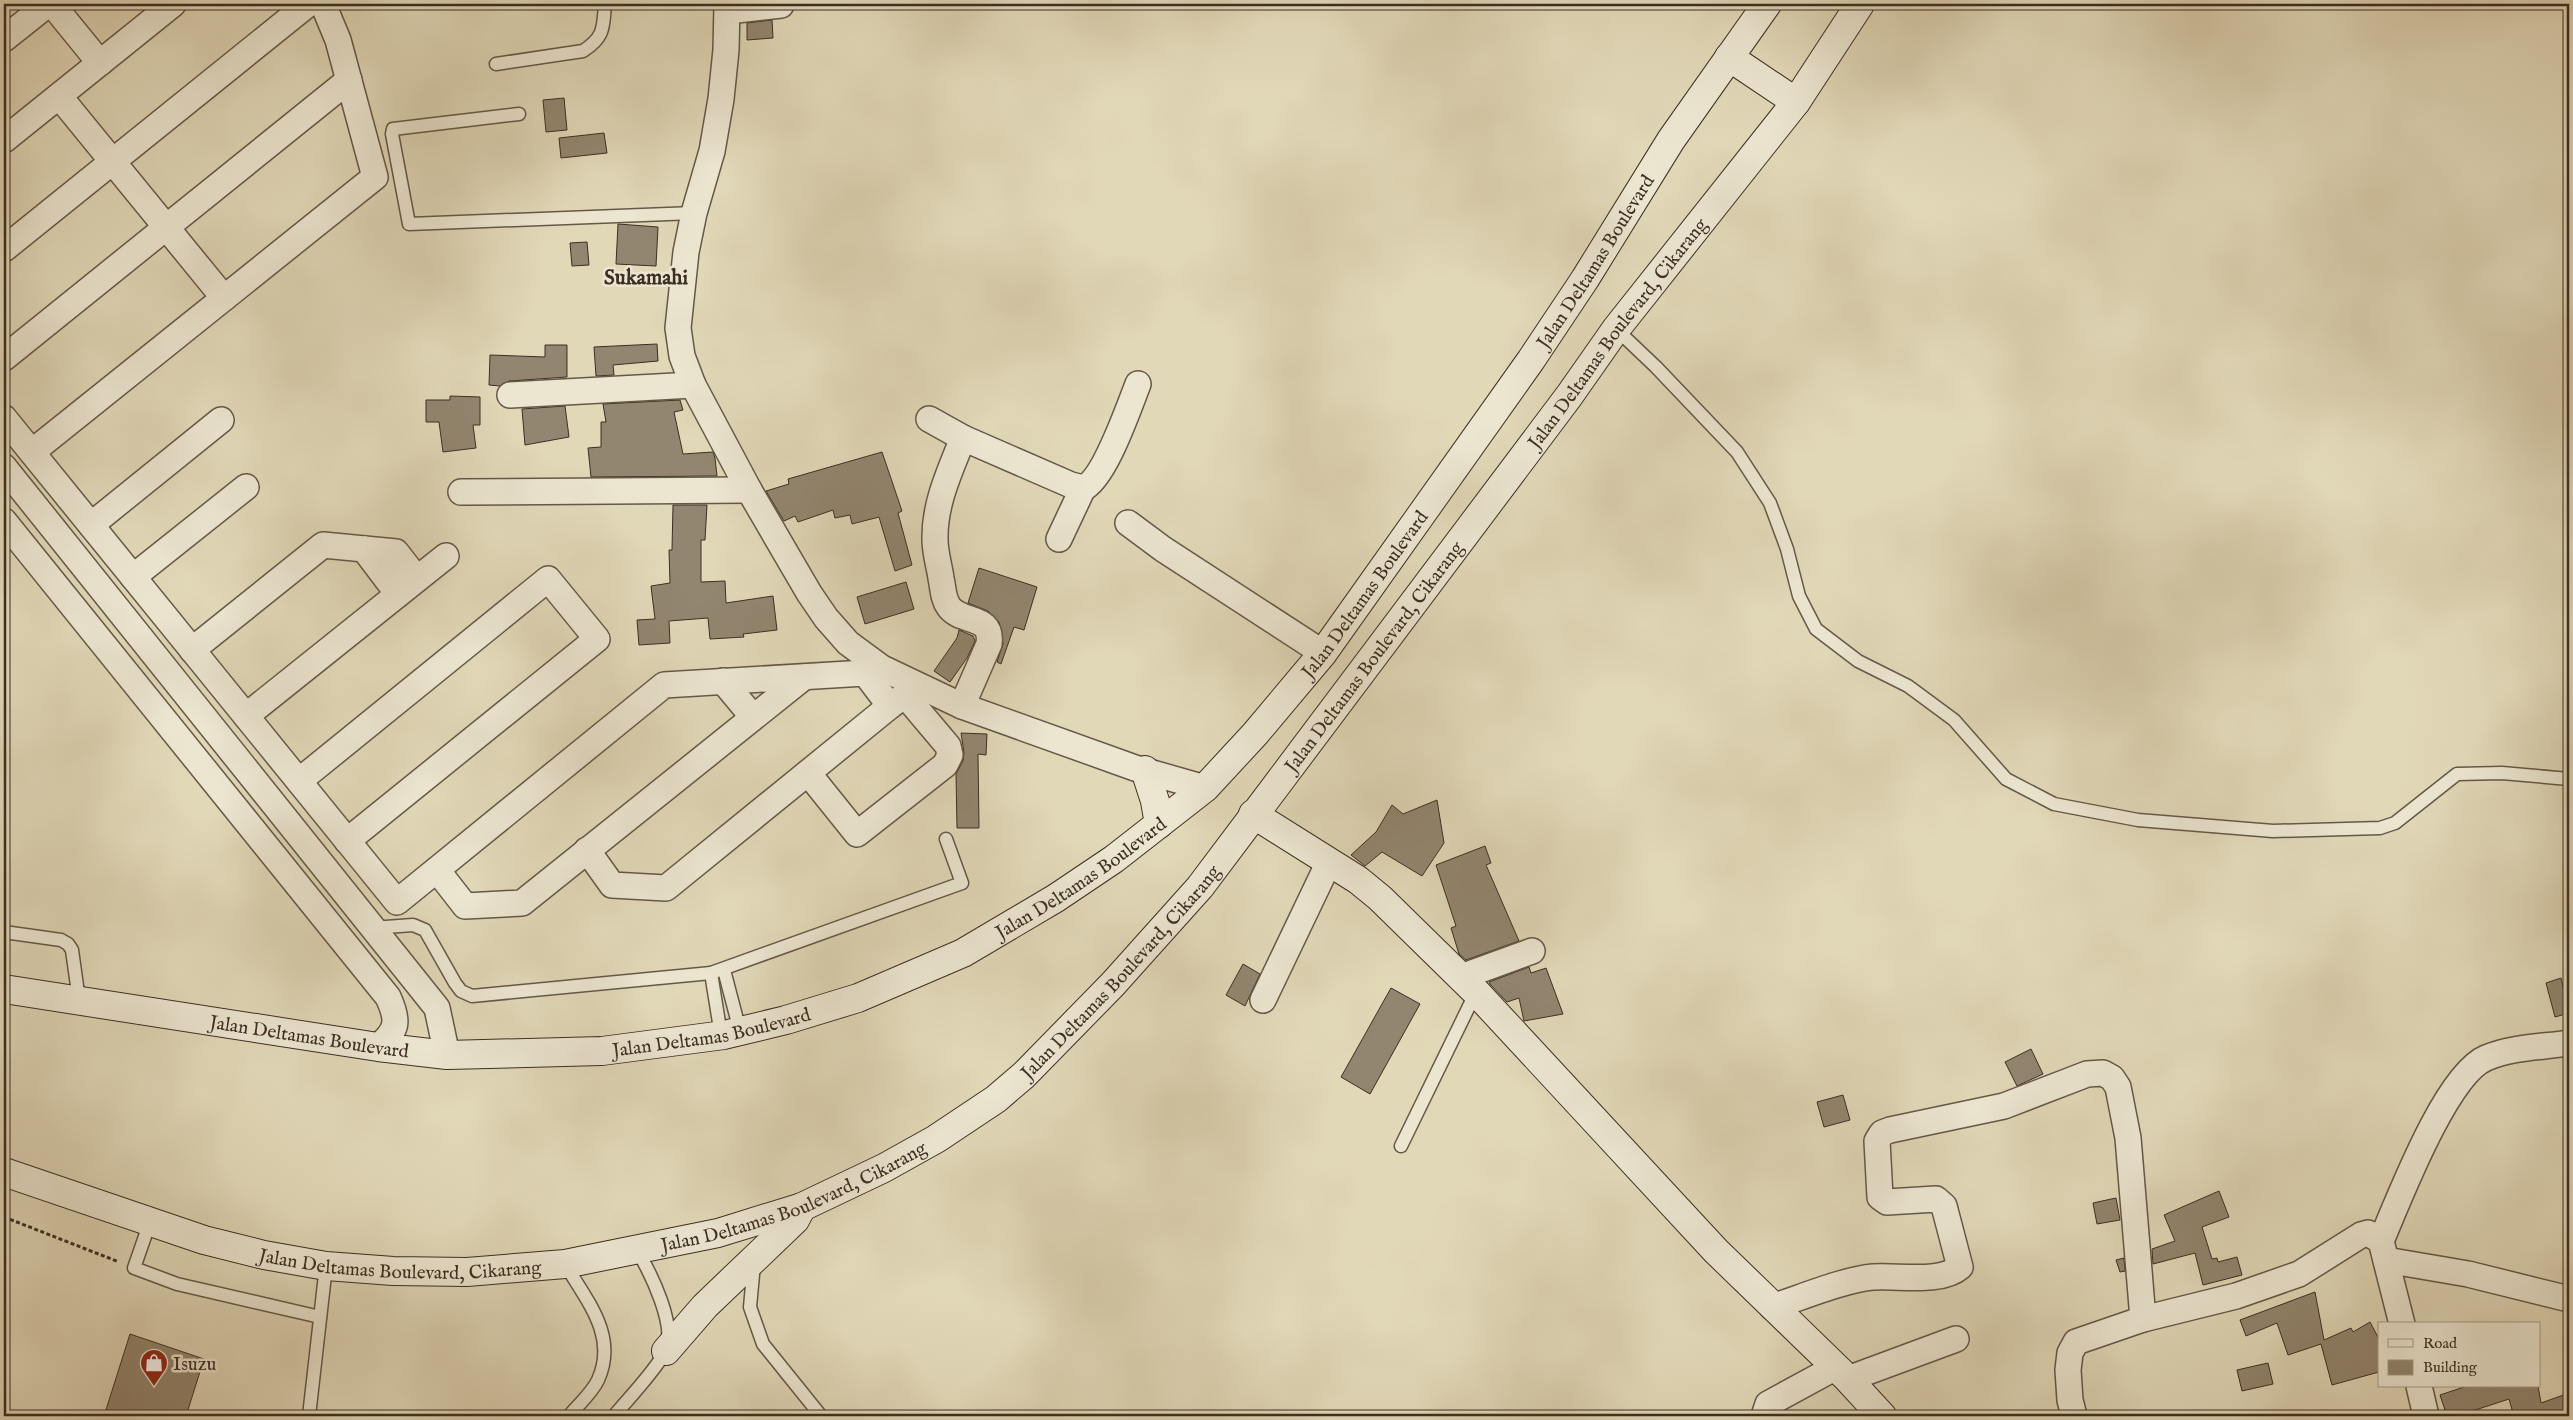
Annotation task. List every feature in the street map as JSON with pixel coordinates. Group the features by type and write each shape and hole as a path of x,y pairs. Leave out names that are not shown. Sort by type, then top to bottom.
{"street":[{"path":"4,39 48,4"},
{"path":"52,4 100,63"},
{"path":"4,140 173,4"},
{"path":"4,249 308,4"},
{"path":"32,452 375,177 349,80 323,4"},
{"path":"781,4 727,8 721,98 712,151 694,213 686,252 678,328 682,356 693,385 749,490 809,593 826,618 848,644 882,668 962,706 1145,770 1205,788"},
{"name":"Jalan Deltamas Boulevard","path":"4,989 378,1047 447,1055 602,1051 730,1033 786,1020 858,998 963,953 1056,898 1114,859 1205,788 1255,734 1323,653 1531,360 1585,279 1671,140 1767,4"},
{"name":"Jalan Deltamas Boulevard, Cikarang","path":"4,1172 230,1247 326,1266 393,1271 467,1272 565,1264 718,1233 802,1206 884,1168 936,1139 996,1099 1024,1075 1113,984 1200,886 1569,396 1616,329 1796,102 1860,4"},
{"path":"1729,57 1796,102"},
{"path":"4,358 349,80"},
{"path":"59,96 224,298"},
{"path":"1059,539 1082,488 1093,481 1115,441 1138,384"},
{"path":"510,395 693,385"},
{"path":"4,418 397,902 664,685 865,673 890,706"},
{"path":"929,419 963,438 1082,488"},
{"path":"91,525 221,420"},
{"path":"962,706 989,644 990,637 987,628 957,614 948,606 935,542 940,496 963,438"},
{"path":"4,467 437,1008 447,1055"},
{"path":"133,577 246,487"},
{"path":"461,492 749,490"},
{"path":"4,521 388,997 395,1013 396,1023 392,1034 378,1047"},
{"path":"1128,523 1163,550 1323,653"},
{"path":"192,650 323,545 396,552 418,579"},
{"path":"364,549 398,594"},
{"path":"86,569 111,550"},
{"path":"246,716 446,556"},
{"path":"298,781 548,579 598,639 347,841"},
{"path":"437,870 465,906 522,903 804,677"},
{"path":"723,681 753,717"},
{"path":"587,850 612,885 666,888 904,695 948,746 950,756 945,765 857,834 808,773"},
{"path":"206,771 231,751"},
{"path":"1145,770 1155,801 1159,824"},
{"path":"1253,814 1329,862 1380,898 1468,984 1678,1211 1772,1307 1842,1373 1882,1416"},
{"path":"1263,1000 1329,862"},
{"path":"1468,984 1532,951"},
{"path":"2383,1250 2436,1118 2470,1069 2494,1055 2569,1043"},
{"path":"1772,1307 1873,1277 1909,1279 1954,1272 1960,1267 1944,1206 1936,1199 1887,1202 1880,1197 1877,1141 1879,1136 1890,1130 2004,1106 2074,1078 2096,1072 2112,1078 2118,1087 2123,1106 2128,1138 2143,1319"},
{"path":"666,1351 705,1306 754,1262 795,1220 802,1206"},
{"path":"2074,1416 2070,1400 2068,1370 2072,1347 2076,1342 2143,1319 2236,1296 2299,1274 2361,1235 2368,1233 2383,1250 2401,1322"},
{"path":"2383,1250 2468,1274 2569,1299"},
{"path":"1764,1416 1768,1404 1842,1373 1956,1340"},
{"path":"2419,1388 2426,1416"}],"lane":[{"path":"496,64 583,50 595,43 603,32 605,4"},
{"path":"519,114 393,129 392,134 409,224 694,213"},
{"path":"1616,329 1656,367 1737,452 1770,503 1787,549 1799,596 1816,629 1858,661 1908,686 1954,720 2006,779 2054,804 2138,820 2273,831 2380,828 2395,824 2457,774 2502,773 2569,779"},
{"path":"372,928 413,925 425,930 456,983 462,991 472,996 711,973 724,970 962,883 946,839"},
{"path":"4,932 61,940 68,944 72,950 80,1000"},
{"path":"724,970 730,1033"},
{"path":"711,973 730,1033"},
{"path":"1401,1146 1468,984"},
{"path":"150,1222 134,1268 177,1284 320,1317"},
{"path":"614,1416 666,1351 667,1327 659,1293 637,1250"},
{"path":"754,1262 750,1308 763,1344 821,1416"},
{"path":"565,1264 602,1327 606,1356 598,1381 569,1416"},
{"path":"309,1416 326,1266"}],"path":[{"path":"4,1217 134,1268"}],"building":[{"path":"772,20 773,38 747,40 747,23"},
{"path":"564,98 567,130 546,132 543,100"},
{"path":"604,133 607,153 561,158 559,138"},
{"path":"618,224 658,227 656,266 616,264"},
{"path":"587,242 589,265 572,266 570,243"},
{"path":"657,344 658,361 613,365 614,375 596,376 594,347"},
{"path":"545,345 567,345 567,377 509,381 500,386 489,385 490,355 545,357"},
{"path":"450,396 480,397 480,425 473,425 476,448 443,452 439,422 426,422 426,400 450,400"},
{"path":"680,400 683,410 674,412 683,454 713,452 717,476 591,477 588,448 601,447 601,422 606,422 603,404"},
{"path":"565,406 569,437 525,445 522,409"},
{"path":"882,452 902,511 898,513 912,565 895,571 879,517 852,524 850,515 835,518 833,510 798,522 795,516 784,521 766,491 789,484 788,479"},
{"path":"673,505 707,505 705,540 701,540 701,582 725,581 726,603 773,596 777,630 743,634 744,637 710,639 708,618 669,621 670,643 639,645 637,620 655,619 651,586 670,583 669,550 672,550"},
{"path":"979,568 1037,587 1024,630 1014,627 1001,664 997,662 1003,644 999,622 988,611 968,603"},
{"path":"906,582 914,609 865,624 857,597"},
{"path":"959,630 973,636 975,641 967,658 950,682 934,671 957,638"},
{"path":"961,733 987,734 986,755 978,754 979,828 957,828 956,774 963,761 964,753"},
{"path":"1437,800 1444,843 1422,876 1382,852 1365,866 1351,855 1376,832 1392,805 1403,814"},
{"path":"1485,846 1491,863 1486,865 1519,941 1466,960 1459,954 1451,928 1456,926 1436,865"},
{"path":"1243,964 1260,974 1245,1006 1226,995"},
{"path":"1529,967 1531,973 1546,968 1563,1014 1524,1021 1519,998 1507,1002 1489,982"},
{"path":"2561,978 2569,1013 2555,1017 2546,983"},
{"path":"1391,988 1420,1004 1370,1094 1341,1077"},
{"path":"2031,1049 2043,1074 2017,1086 2005,1062"},
{"path":"1843,1095 1850,1120 1824,1127 1817,1102"},
{"path":"2219,1191 2229,1217 2202,1227 2212,1259 2217,1258 2218,1262 2237,1257 2242,1275 2203,1285 2195,1253 2153,1264 2152,1249 2175,1241 2164,1215"},
{"path":"2116,1198 2120,1220 2097,1224 2093,1203"},
{"path":"2124,1258 2125,1271 2120,1272 2116,1260"},
{"path":"2315,1292 2324,1340 2351,1328 2353,1332 2370,1322 2378,1337 2378,1372 2332,1385 2321,1344 2288,1355 2277,1323 2246,1336 2240,1320"},
{"name":"Isuzu","path":"130,1334 204,1359 186,1416 104,1416"},
{"path":"2268,1363 2273,1384 2242,1391 2237,1370"},
{"path":"2461,1388 2538,1388 2541,1403 2569,1393 2569,1416 2512,1416 2513,1413 2509,1399 2457,1416 2447,1416 2440,1395"}],"place":[{"name":"Isuzu","path":"154,1387"}],"district":[{"name":"Sukamahi","path":"646,277"}]}
